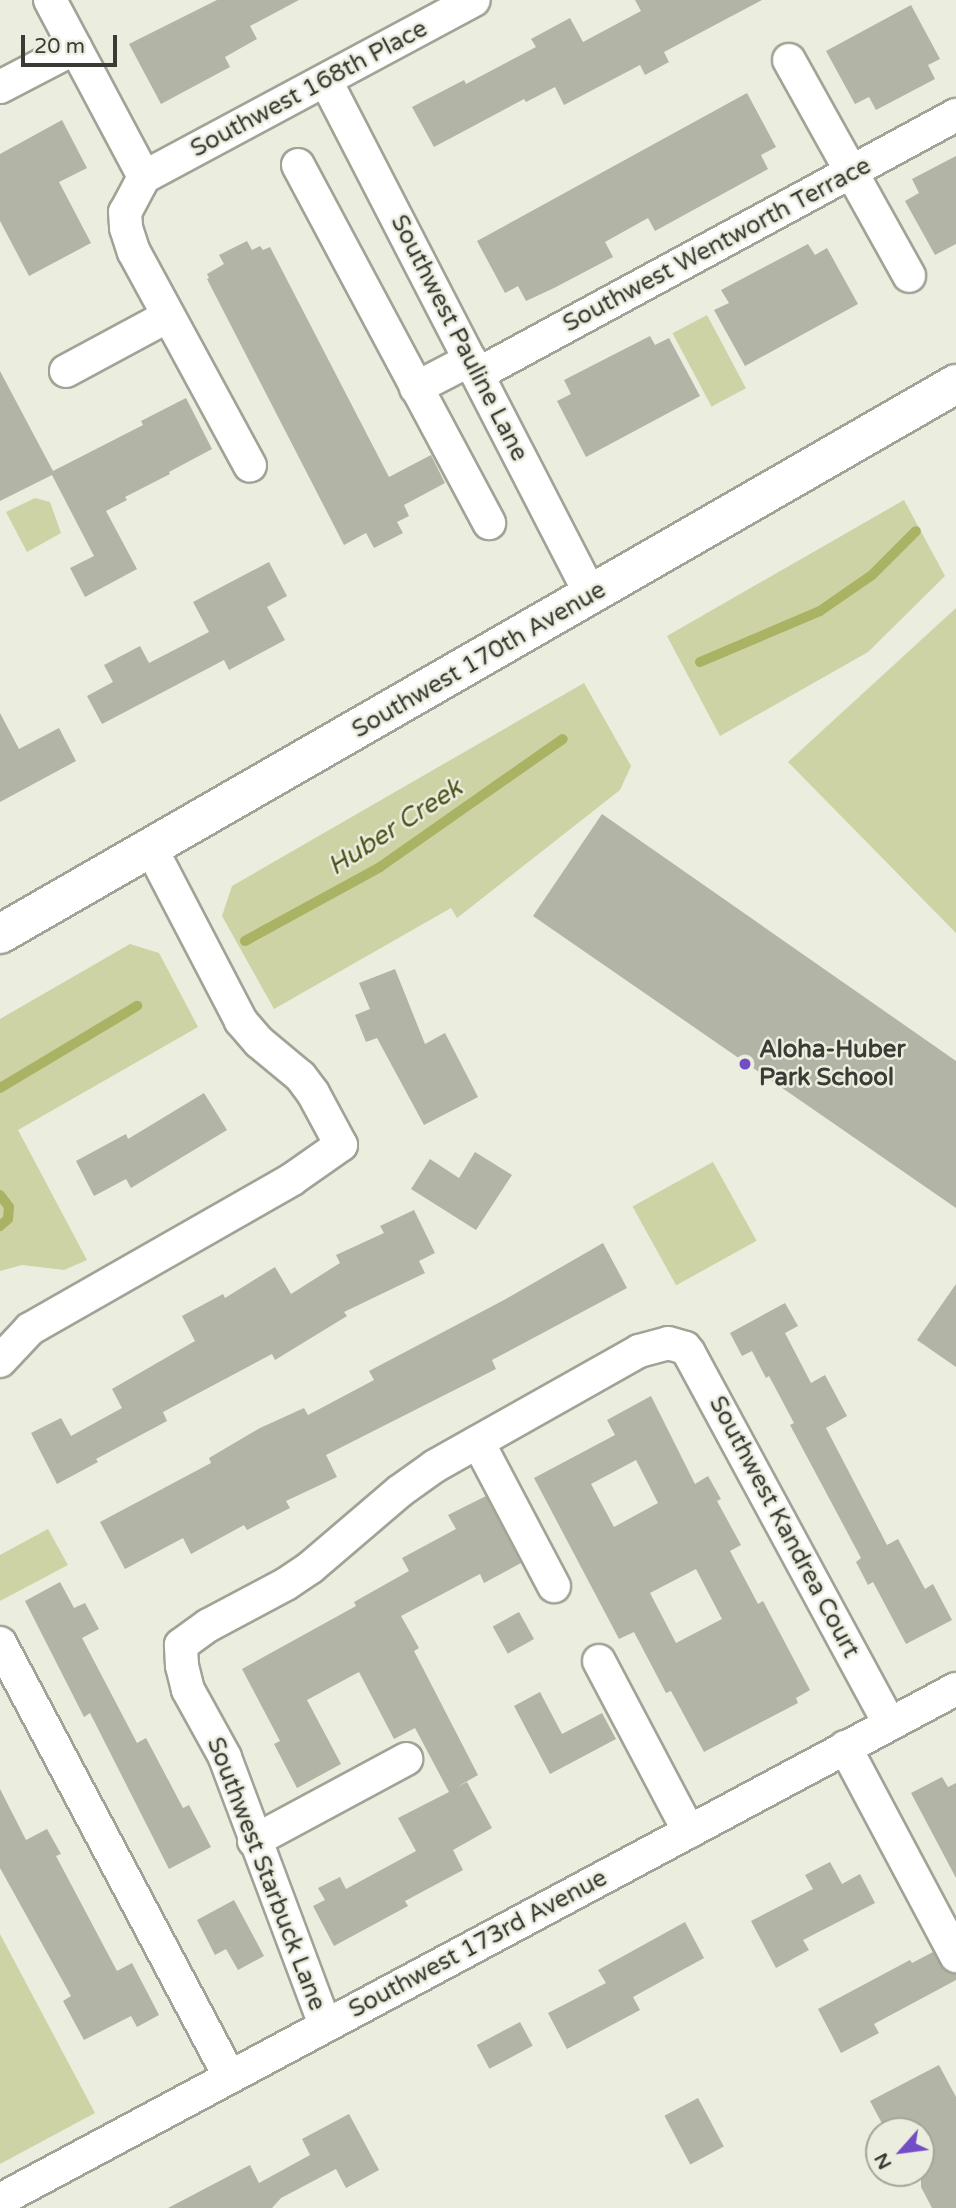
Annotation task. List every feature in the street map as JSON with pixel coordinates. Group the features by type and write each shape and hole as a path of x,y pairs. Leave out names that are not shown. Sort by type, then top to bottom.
{"main road":[{"name":"Southwest 170th Avenue","path":"0,934 956,384"}],"street":[{"path":"50,0 144,177 125,212 126,228 134,252 250,466"},
{"name":"Southwest 168th Place","path":"144,177 474,0"},
{"path":"0,87 75,48"},
{"path":"789,60 909,276"},
{"name":"Southwest Pauline Lane","path":"326,80 592,595"},
{"name":"Southwest Wentworth Terrace","path":"416,388 474,367 956,115"},
{"path":"298,165 489,523"},
{"path":"66,371 168,316"},
{"path":"0,1361 30,1329 291,1181 341,1145 313,1093 300,1076 259,1042 240,1021 151,848"},
{"name":"Southwest Kandrea Court","path":"478,1443 639,1351 668,1343 685,1348 889,1723"},
{"path":"478,1443 554,1586"},
{"name":"Southwest Starbuck Lane","path":"325,2025 254,1841 225,1757 188,1690 182,1666 181,1645 209,1625 286,1584 311,1567 400,1491 435,1466 478,1443"},
{"path":"0,1643 230,2077"},
{"path":"599,1661 689,1832"},
{"name":"Southwest 173rd Avenue","path":"0,2200 956,1689"},
{"path":"845,1747 956,1956"},
{"path":"254,1841 406,1759"}],"green space":[{"path":"707,315 746,388 712,407 673,333"},
{"path":"35,498 50,502 61,533 27,552 6,512"},
{"path":"904,500 945,576 868,652 720,736 667,636"},
{"path":"956,608 956,933 788,762"},
{"path":"584,683 631,766 620,790 457,918 451,908 274,1009 222,916 232,886"},
{"path":"130,944 159,953 198,1027 18,1130 87,1260 64,1270 22,1265 0,1271 0,1019"},
{"path":"713,1162 757,1241 676,1285 633,1207"},
{"path":"48,1529 68,1565 0,1601 0,1555"},
{"path":"0,1934 95,2113 0,2164"}],"building":[{"path":"217,0 299,0 250,26 257,39 225,57 230,67 161,104 129,44"},
{"path":"635,0 762,0 664,52 669,62 645,75 640,65 564,105 555,87 526,102 524,99 434,147 412,107 464,80 466,84 536,47 531,39 570,18 583,42 641,11"},
{"path":"911,5 940,59 928,65 935,79 876,110 869,97 855,104 826,51"},
{"path":"747,93 776,147 761,155 768,169 655,231 648,218 605,242 613,257 554,288 526,301 518,286 505,293 477,241"},
{"path":"62,120 87,168 59,182 91,243 29,276 0,221 0,154"},
{"path":"956,156 956,244 935,255 905,201 919,193 912,179"},
{"path":"247,241 252,250 260,246 263,250 270,247 389,477 431,455 445,483 404,505 409,516 397,522 403,533 374,548 366,533 344,545 207,279 207,274 224,264 219,255"},
{"path":"808,244 815,255 827,248 858,304 745,366 714,310 729,303 721,290"},
{"path":"650,336 655,345 669,338 700,396 586,457 557,401 571,394 564,380"},
{"path":"0,371 53,471 143,425 141,421 186,398 212,449 125,497 127,500 106,511 137,569 85,597 70,568 94,556 52,475 0,501"},
{"path":"269,562 287,596 267,607 285,640 229,670 224,660 102,724 87,696 113,682 104,665 140,646 149,663 209,632 193,602"},
{"path":"0,713 19,749 59,728 76,761 0,802"},
{"path":"602,814 956,1061 956,1208 533,916"},
{"path":"395,969 425,1044 445,1033 478,1097 424,1125 377,1038 366,1042 355,1015 370,1009 359,983"},
{"path":"204,1093 227,1130 131,1188 126,1179 94,1196 76,1161 126,1134 128,1139"},
{"path":"475,1152 512,1175 476,1230 411,1189 430,1159 459,1178"},
{"path":"414,1210 435,1253 419,1261 425,1273 344,1312 347,1316 275,1360 272,1354 163,1412 167,1421 96,1459 98,1462 57,1484 31,1433 61,1418 71,1436 122,1408 112,1389 195,1341 182,1316 223,1294 225,1298 275,1267 291,1294 340,1263 336,1255 384,1233 380,1226"},
{"path":"603,1243 627,1288 492,1360 496,1369 326,1455 337,1477 286,1501 290,1508 247,1530 244,1525 191,1554 183,1538 125,1569 100,1522 211,1463 209,1458 260,1428 304,1408 308,1415 374,1380 369,1371 504,1300"},
{"path":"956,1284 956,1367 917,1340"},
{"path":"785,1303 798,1326 785,1333 811,1383 825,1375 847,1416 826,1428 887,1545 898,1539 925,1589 933,1584 952,1620 906,1644 873,1582 868,1585 856,1562 861,1558 790,1425 794,1423 769,1376 766,1378 752,1351 742,1356 730,1333"},
{"path":"651,1396 695,1484 708,1476 721,1499 717,1501 741,1545 730,1551 758,1604 763,1601 810,1690 796,1698 798,1703 704,1752 671,1691 666,1693 634,1632 619,1639 534,1478 615,1435 607,1420","holes":["636,1460 658,1503 614,1527 591,1484","696,1569 722,1619 676,1643 650,1593"]},
{"path":"486,1496 521,1563 484,1583 480,1574 401,1616 419,1648 414,1651 478,1775 457,1787 467,1782 492,1828 453,1850 463,1870 405,1901 408,1906 334,1946 313,1906 325,1900 318,1888 340,1877 346,1889 416,1851 398,1818 449,1792 415,1728 394,1739 359,1672 307,1700 341,1764 297,1788 274,1744 280,1741 242,1669 356,1606 354,1602 409,1571 402,1558 456,1529 448,1515"},
{"path":"60,1582 74,1608 85,1603 99,1629 82,1638 137,1743 146,1738 183,1808 189,1805 211,1847 169,1869 90,1713 84,1717 25,1601"},
{"path":"519,1612 534,1639 508,1654 493,1627"},
{"path":"540,1692 562,1734 602,1713 616,1739 550,1774 514,1706"},
{"path":"942,1777 948,1787 956,1783 956,1878 911,1793"},
{"path":"0,1789 26,1840 47,1829 61,1854 56,1856 117,1971 132,1963 159,2015 137,2027 131,2016 84,2040 63,2001 71,1996 0,1868"},
{"path":"830,1862 842,1884 860,1874 875,1903 803,1940 809,1950 776,1968 751,1921 813,1889 805,1875"},
{"path":"234,1900 264,1956 238,1970 226,1949 215,1955 197,1920"},
{"path":"685,1922 704,1958 633,1997 640,2010 567,2049 548,2013 606,1983 598,1970"},
{"path":"933,1952 946,1971 956,1974 956,1980 874,2024 879,2033 841,2053 818,2009 910,1960 912,1963"},
{"path":"520,2022 533,2046 489,2069 477,2045"},
{"path":"939,2065 956,2097 956,2208 932,2208 921,2187 935,2187 935,2117 879,2117 870,2101"},
{"path":"698,2098 724,2147 690,2164 664,2116"},
{"path":"349,2114 379,2170 346,2188 336,2169 281,2198 272,2208 168,2208 250,2165 259,2183 310,2155 302,2139"}],"waterway":[{"name":"Huber Creek","path":"700,662 820,611 872,575 916,531"},
{"name":"Huber Creek","path":"245,941 380,867 563,739"},
{"name":"Huber Creek","path":"0,1088 137,1006"},
{"name":"Huber Creek","path":"0,1195 9,1207 8,1219 0,1226"}],"place":[{"name":"Aloha-Huber Park School","path":"745,1064"}]}
